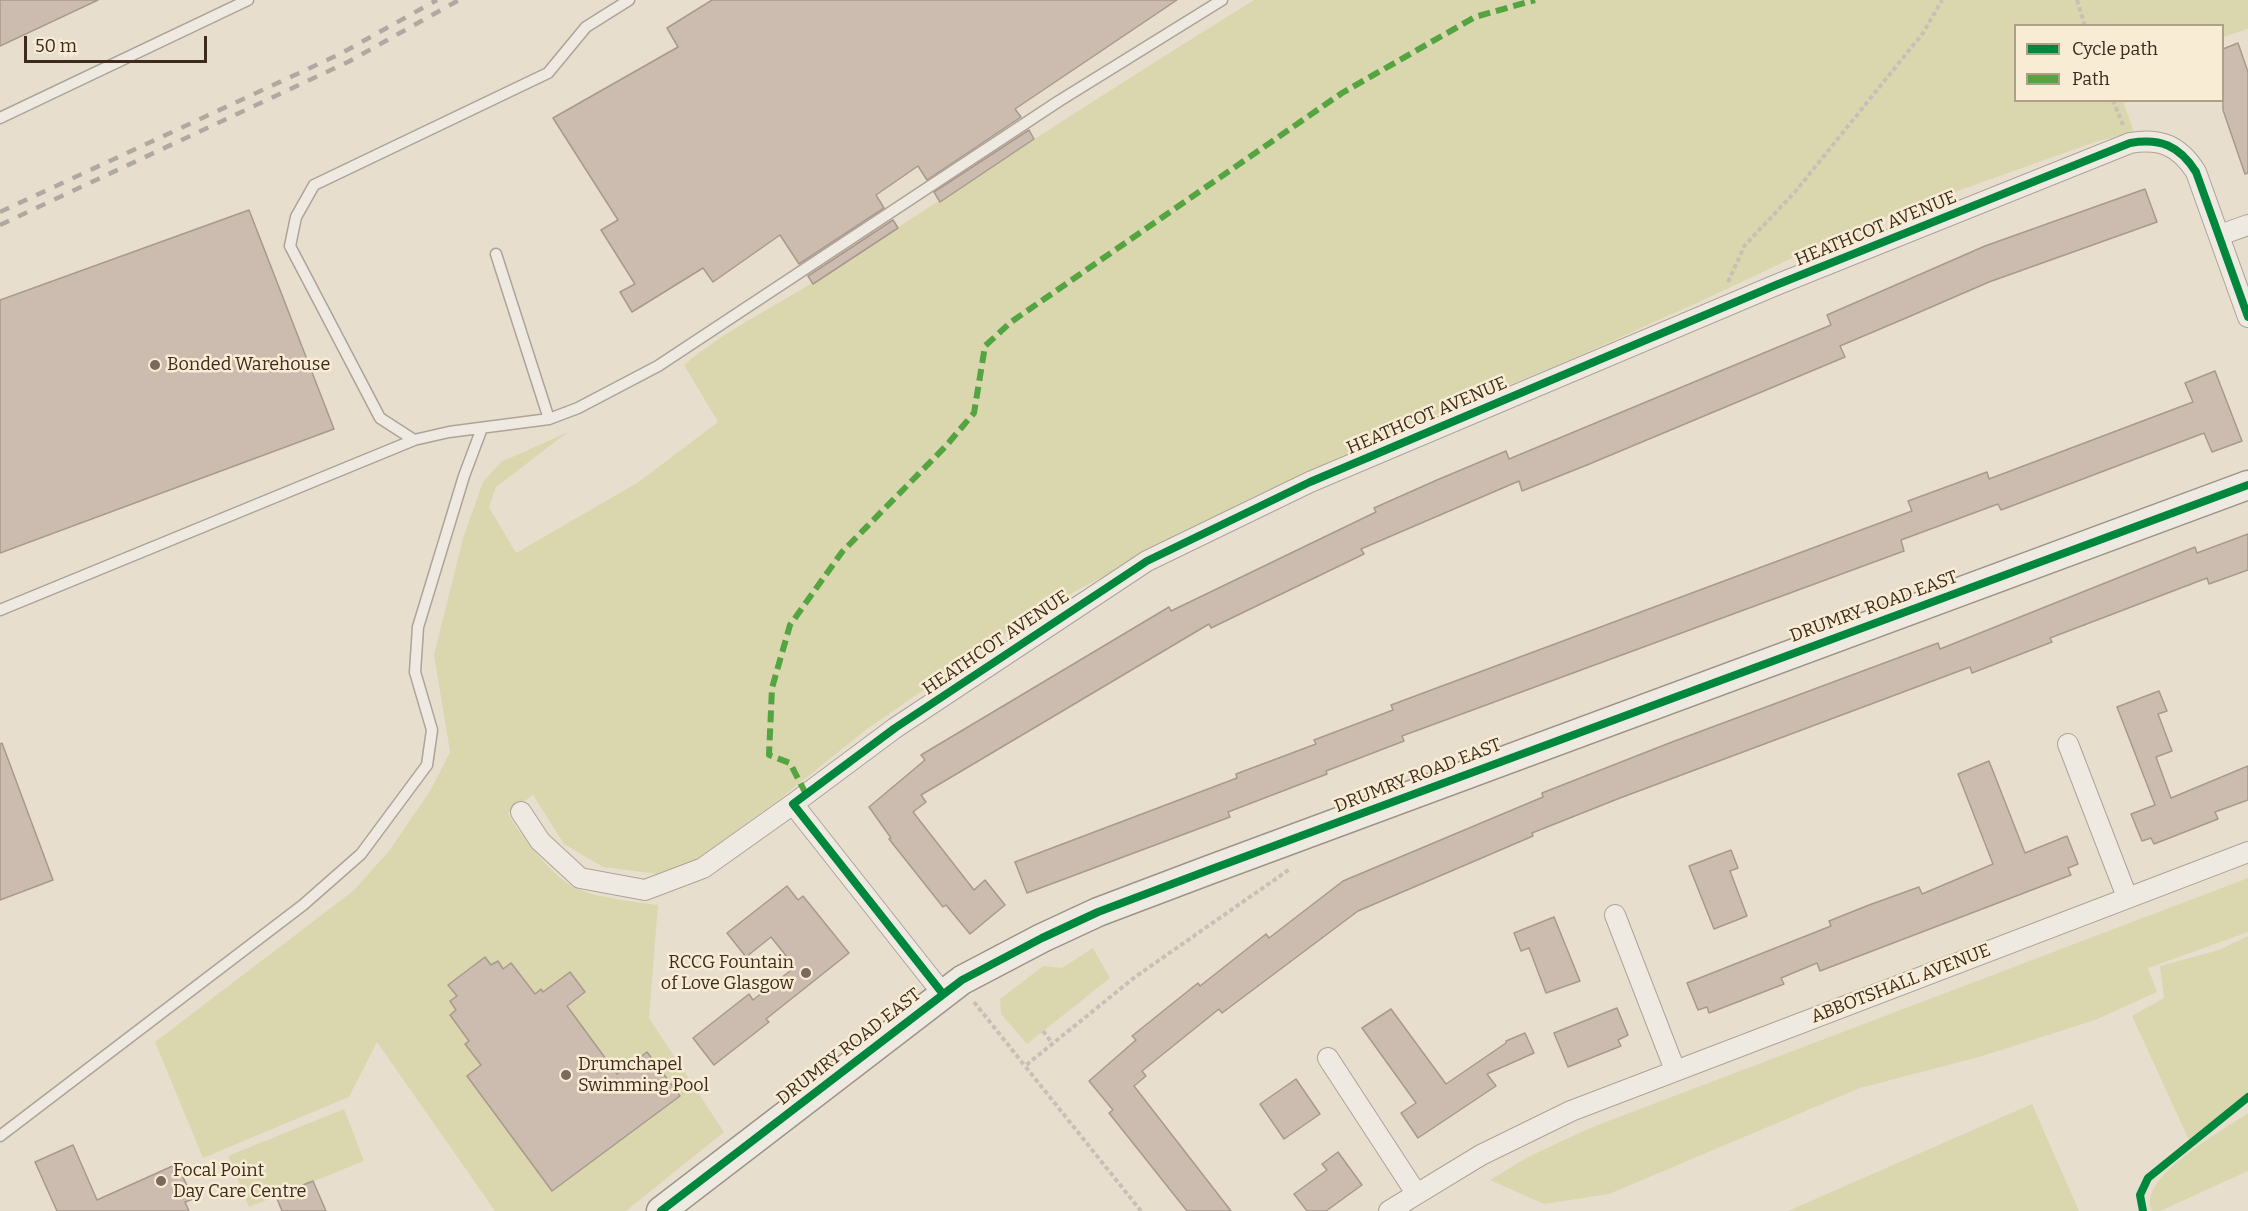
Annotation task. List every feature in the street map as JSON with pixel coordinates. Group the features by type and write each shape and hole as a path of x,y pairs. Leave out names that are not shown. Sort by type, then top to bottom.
{"street":[{"name":"HEATHCOT AVENUE","path":"521,812 540,841 580,878 645,890 703,868 895,728 1147,561 1310,482 1714,311 2119,148 2146,140 2161,141 2176,148 2188,159 2196,172 2248,317"},
{"path":"2220,235 2248,225"},
{"name":"DRUMRY ROAD EAST","path":"661,1211 953,987 1042,938 1098,912 2248,485"},
{"path":"2068,744 2127,897"},
{"path":"793,804 953,987"},
{"name":"ABBOTSHALL AVENUE","path":"1389,1211 1416,1193 1526,1132 1675,1070 2248,852"},
{"path":"1615,915 1675,1070"},
{"path":"1328,1058 1416,1193"}],"lane":[{"path":"0,118 248,0"},
{"path":"414,440 380,418 290,246 296,217 314,185 548,73 586,27 628,0"},
{"path":"0,610 414,440 549,419 578,408 658,366 1059,101 1222,0"},
{"path":"496,254 549,419"},
{"path":"0,1136 303,905 361,854 427,765 432,730 415,672 418,627 464,476 482,429"}],"path":[{"path":"1714,311 1745,245 1795,192 1923,33 1942,0"},
{"path":"2077,0 2084,24"},
{"path":"1025,1066 1198,931 1295,864 1306,852 1310,833"},
{"path":"953,987 975,1003 1142,1211"},
{"path":"1043,1031 1052,1043"}],"shaded area":[{"path":"1254,0 2248,0 2248,29 2224,37 2224,24 2014,24 2014,102 2123,102 2134,132 2098,141 1862,225 1565,362 1391,434 1251,498 1038,611 867,729 781,798 696,860 658,874 603,867 564,844 533,795 508,813 536,853 555,873 572,886 601,896 658,905 649,1018 724,1132 626,1211 495,1211 377,1042 349,1097 203,1158 155,1042 353,891 389,851 430,791 450,752 434,655 463,538 483,482 501,462 568,432 496,487 489,507 516,553 637,483 718,422 684,365 720,338 818,279"},
{"path":"2248,878 2248,932 2148,968 2157,992 2095,1020 1979,1057 1860,1088 1609,1194 1544,1204 1490,1180 1528,1157 1590,1128"},
{"path":"2248,936 2248,1092 2189,1140 2132,1016 2164,998 2160,966 2219,950"},
{"path":"1093,948 1110,978 1027,1044 1001,1014 1000,999 1043,966 1062,968"},
{"path":"2032,1104 2079,1211 1788,1211"},
{"path":"344,1109 364,1161 249,1207 228,1156"},
{"path":"2248,1113 2248,1171 2160,1211 2152,1211 2150,1198 2156,1184 2169,1170 2203,1143"}],"building":[{"path":"0,0 98,0 0,46"},
{"path":"712,0 1177,0 1015,109 1021,117 927,180 918,166 876,195 884,208 799,264 780,235 713,282 703,268 632,312 620,292 635,284 601,230 618,220 553,118 678,47 667,28"},
{"path":"2238,43 2248,72 2248,173 2245,174 2223,110 2224,49"},
{"path":"1029,130 1034,139 940,202 934,192"},
{"path":"2145,189 2157,222 1989,282 1840,346 1845,357 1522,491 1519,481 1361,549 1364,554 1211,628 1209,624 921,795 926,802 913,812 974,890 985,880 1005,905 970,934 946,905 943,907 889,839 891,838 869,807 925,760 921,755 1169,607 1171,611 1376,512 1374,508 1437,480 1506,451 1509,459 1831,325 1827,315 1985,246"},
{"name":"Bonded Warehouse","path":"249,210 334,429 0,553 0,300"},
{"path":"893,220 898,228 813,284 808,276"},
{"path":"2215,371 2242,441 2212,452 2204,433 2001,510 1998,504 1901,540 1904,551 1402,736 1404,741 1228,812 1230,817 1027,893 1015,862 1237,778 1236,774 1316,744 1314,740 1393,710 1391,705 1912,511 1908,501 1987,472 1989,479 2193,402 2185,383"},
{"path":"2248,534 2248,570 2209,584 2207,578 2050,638 2052,642 1972,673 1970,667 1620,798 1532,833 1533,836 1358,911 1222,1013 1219,1009 1142,1071 1146,1076 1134,1086 1231,1211 1187,1211 1109,1113 1113,1110 1089,1081 1136,1040 1132,1036 1198,983 1200,986 1266,934 1269,938 1343,881 1543,797 1542,793 1672,742 1938,643 1940,649 2195,547 2197,553"},
{"path":"2159,691 2167,711 2158,714 2172,751 2156,757 2171,798 2248,766 2248,800 2215,812 2218,819 2154,844 2151,838 2142,841 2131,814 2155,805 2117,707"},
{"path":"2,743 53,880 0,900 0,744"},
{"path":"1989,761 2025,853 2067,836 2078,864 2068,868 2071,875 1820,971 1817,963 1781,978 1784,984 1709,1013 1707,1007 1698,1010 1687,983 1831,926 1829,921 1869,905 1919,887 1922,894 1993,864 1958,774"},
{"path":"1731,850 1738,868 1730,871 1747,916 1714,929 1689,866"},
{"name":"RCCG Fountain of Love Glasgow","path":"787,886 798,900 803,896 849,953 766,1019 769,1022 714,1065 693,1038 749,994 753,1000 795,967 771,937 746,957 727,933"},
{"path":"1554,917 1580,981 1546,993 1529,948 1521,951 1514,933"},
{"name":"Drumchapel Swimming Pool","path":"485,957 491,965 498,961 503,969 511,963 535,994 541,989 543,992 570,972 585,992 567,1006 617,1074 647,1052 680,1096 552,1191 467,1076 481,1065 465,1044 469,1041 450,1015 456,1010 450,1001 457,996 448,985"},
{"path":"1617,1008 1628,1035 1618,1040 1621,1046 1568,1067 1554,1033"},
{"path":"1391,1009 1446,1084 1506,1041 1525,1033 1534,1053 1487,1074 1496,1086 1418,1138 1401,1113 1416,1103 1362,1028"},
{"path":"1296,1079 1320,1114 1284,1139 1260,1104"},
{"name":"Focal Point Day Care Centre","path":"73,1145 97,1200 177,1164 193,1199 185,1202 189,1211 57,1211 35,1162"},
{"path":"1338,1152 1362,1185 1326,1211 1307,1211 1294,1194 1327,1170 1322,1164"},
{"path":"313,1181 326,1211 282,1211 276,1196"}],"railway":[{"path":"0,212 340,54 437,0"},
{"path":"0,225 348,62 459,0"}],"marked path":[{"path":"806,794 790,763 769,755 772,688 790,625 842,552 945,447 974,413 985,346 1011,322 1342,93 1475,17 1535,0"}],"cycle path":[{"path":"943,994 793,804 895,728 1147,561 1310,482 1776,285 2130,143 2151,142 2168,145 2190,163 2196,172 2248,317"},
{"path":"661,1211 962,980 1098,912 2248,485"},
{"path":"2143,1211 2140,1195 2148,1178 2248,1097"}],"place":[{"name":"Bonded Warehouse","path":"155,365"},
{"name":"RCCG Fountain of Love Glasgow","path":"806,973"},
{"name":"Drumchapel Swimming Pool","path":"566,1075"},
{"name":"Focal Point Day Care Centre","path":"161,1181"}]}
